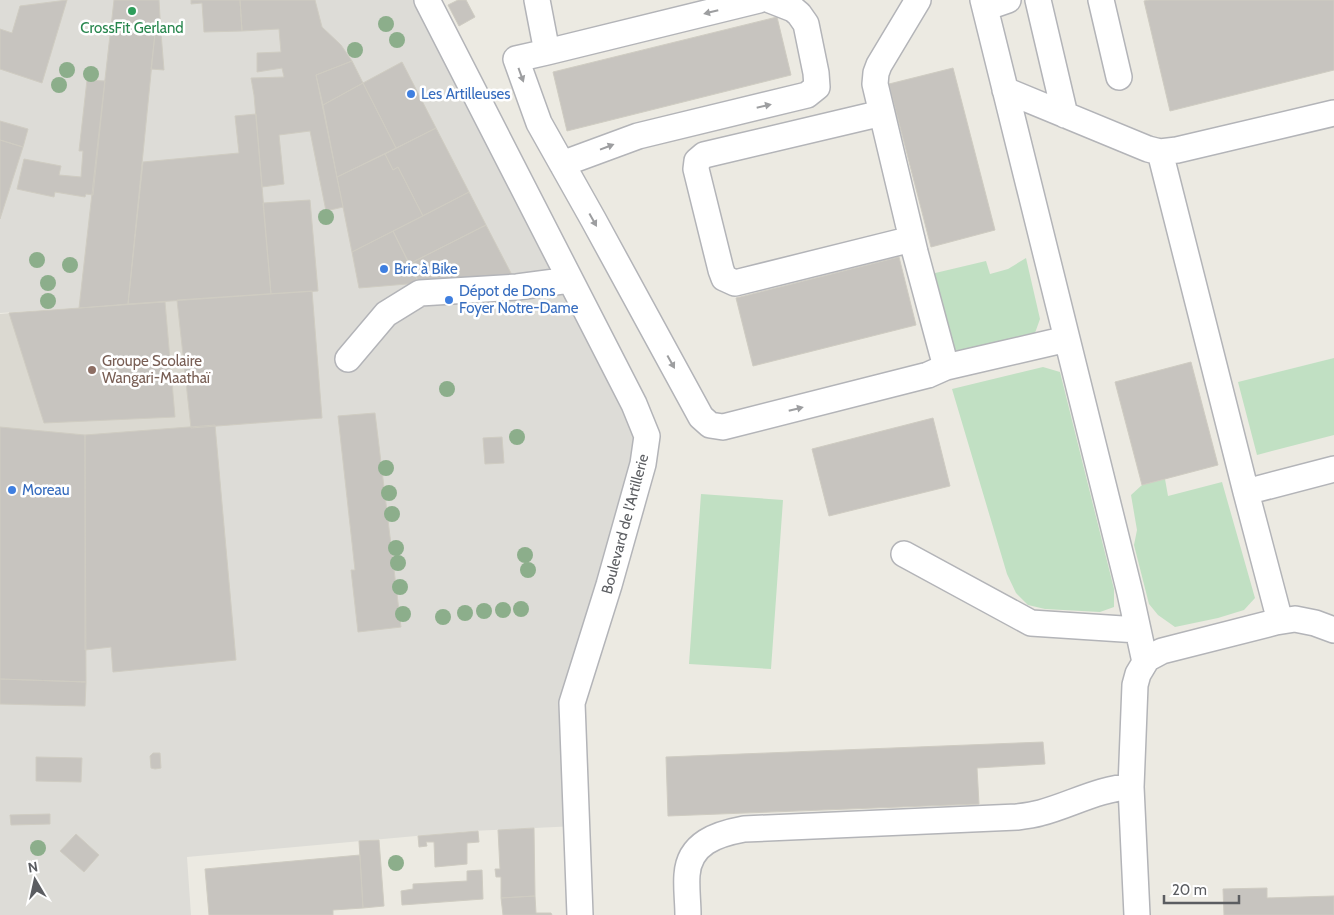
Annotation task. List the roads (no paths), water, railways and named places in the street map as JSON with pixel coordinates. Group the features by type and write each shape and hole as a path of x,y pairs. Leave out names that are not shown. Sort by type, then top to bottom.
{"street":[{"name":"Boulevard de l'Artillerie","path":"427,0 634,404 647,436 644,464 572,703 580,915"},
{"path":"537,0 547,52"},
{"path":"759,0 516,59 539,124 701,417 710,425 723,427 928,375 946,368 1067,339"},
{"path":"562,164 638,136 807,95 817,87 806,24 793,9 770,0"},
{"path":"918,0 879,65 875,84 946,368"},
{"path":"1038,0 1065,115"},
{"path":"1101,0 1119,77"},
{"path":"992,3 1005,90 1145,662"},
{"path":"1005,90 1148,149 1160,152 1177,150 1334,113"},
{"path":"882,113 704,155 698,161 696,169 721,270 724,278 735,283 912,238"},
{"path":"1160,152 1280,621"},
{"path":"348,359 386,314 420,293 517,287 570,280"},
{"path":"1246,492 1334,470"},
{"path":"904,554 1031,623 1138,630"},
{"path":"1137,915 1131,787 1135,685 1138,674 1147,659 1162,651 1280,621 1295,619 1315,623 1334,630"},
{"path":"688,915 687,875 692,856 704,842 722,834 744,829 1017,817 1040,813 1098,792 1131,787"}],"place":[{"name":"CrossFit Gerland","path":"132,11"},
{"name":"Les Artilleuses","path":"411,94"},
{"name":"Bric à Bike","path":"384,269"},
{"name":"Dépot de Dons Foyer Notre-Dame","path":"449,300"},
{"name":"Groupe Scolaire Wangari-Maathaï","path":"92,370"},
{"name":"Moreau","path":"12,490"}]}
